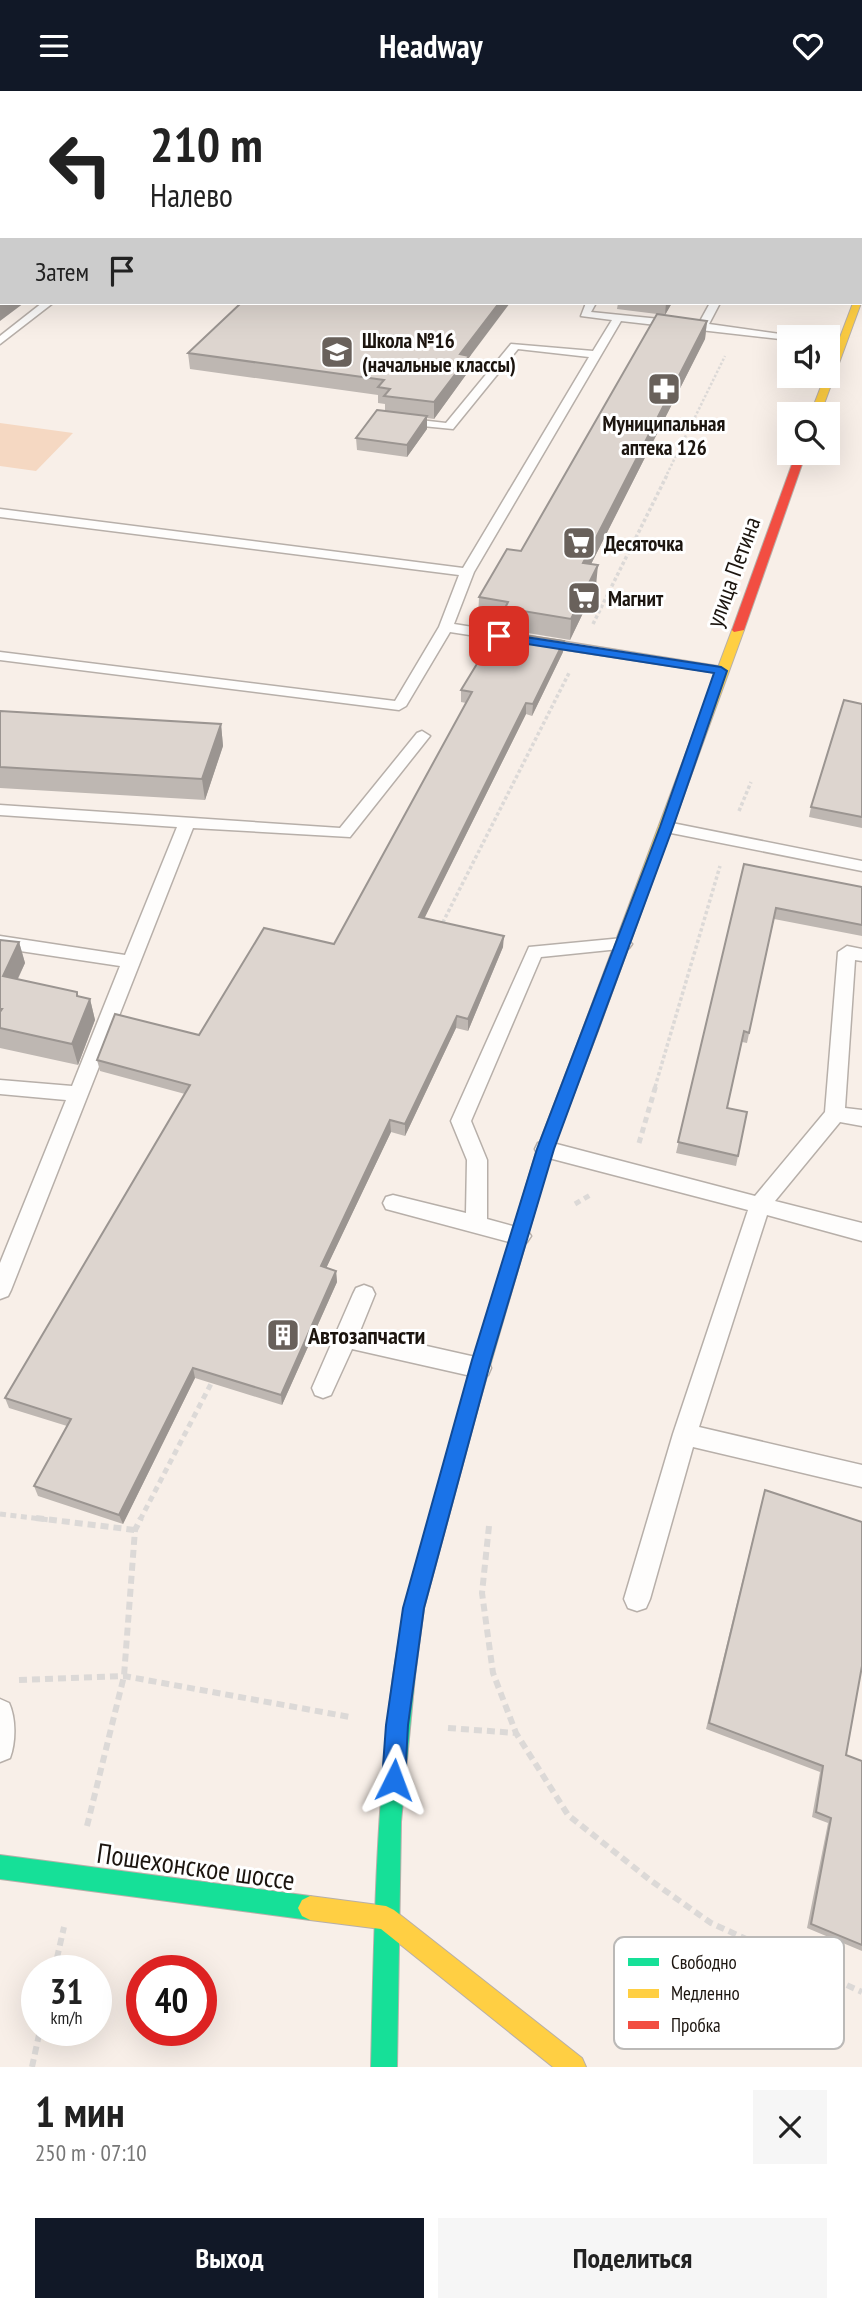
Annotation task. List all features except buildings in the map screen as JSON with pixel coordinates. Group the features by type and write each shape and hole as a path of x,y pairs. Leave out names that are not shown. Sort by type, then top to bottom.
{"street":[{"path":"840,332 857,305"},
{"name":"улица Петина","path":"386,1918 397,1725 414,1608 480,1368 545,1149 667,827 797,465"},
{"name":"Пошехонское шоссе","path":"0,1867 386,1918"},
{"path":"384,2067 386,1918"},
{"path":"386,1918 573,2067"}],"lane":[{"path":"0,341 45,305"},
{"path":"591,305 585,314 777,336"},
{"path":"702,328 714,305"},
{"path":"0,656 399,706 446,627 467,572 618,318"},
{"path":"388,419 449,427 515,345 596,355"},
{"path":"0,513 467,572"},
{"path":"446,627 721,671"},
{"path":"0,810 344,833 422,736"},
{"path":"1,1283 186,824"},
{"path":"667,827 862,866"},
{"path":"0,941 131,962"},
{"path":"477,1225 477,1160 461,1121 535,951 623,944"},
{"path":"637,1599 685,1434 760,1205 835,1114 847,952 862,955"},
{"path":"0,1087 78,1094"},
{"path":"835,1114 862,1118"},
{"path":"545,1149 862,1232"},
{"path":"393,1203 520,1236"},
{"path":"324,1388 365,1294"},
{"path":"346,1338 480,1368"},
{"path":"685,1434 862,1476"},
{"path":"0,1712 0,1748"}],"path":[{"path":"436,937 737,332"},
{"path":"572,1206 630,1173 728,839 751,782"},
{"path":"58,1955 124,1676 135,1530 216,1374"},
{"path":"491,1512 482,1593 494,1673 516,1733"},
{"path":"0,1514 135,1530"},
{"path":"32,2067 37,2046"}],"shaded area":[{"path":"0,423 73,433 36,471 0,466"}],"traffic: fast":[{"path":"470,1404 545,1149 590,1031"},
{"path":"384,2067 390,1822 404,1676"},
{"path":"0,1867 310,1908"}],"traffic: slow":[{"path":"820,402 856,305"},
{"path":"590,1031 738,630"},
{"path":"404,1676 414,1608 470,1404"},
{"path":"310,1908 386,1918 573,2067"}],"traffic: jam":[{"path":"738,630 797,465"}],"place":[{"name":"Школа №16 (начальные классы)","path":"337,352"},
{"name":"Муниципальная аптека 126","path":"664,389"},
{"name":"Десяточка","path":"579,543"},
{"name":"Магнит","path":"584,598"},
{"name":"Автозапчасти","path":"283,1335"}],"route":[{"path":"394,1780 397,1725 414,1608 482,1360 545,1149 667,827 721,671 499,636"}]}
